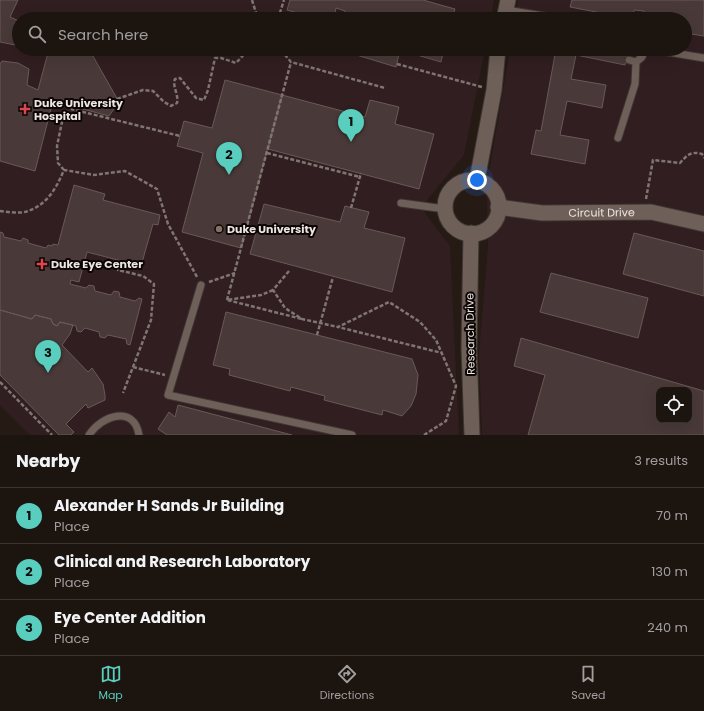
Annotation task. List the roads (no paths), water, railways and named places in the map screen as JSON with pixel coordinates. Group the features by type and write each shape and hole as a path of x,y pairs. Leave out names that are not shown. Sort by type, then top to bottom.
{"street":[{"path":"477,180 494,90 497,56"},
{"path":"467,180 477,180 486,184 492,189 498,200 498,207 497,216 493,224 486,230 477,233 463,232 456,229 450,222 445,209 446,199 450,191 456,185 467,180"},
{"name":"Circuit Drive","path":"498,207 542,213 651,212 704,224"},
{"name":"Research Drive","path":"471,233 469,348 472,435"}],"lane":[{"path":"506,10 519,12"},
{"path":"618,138 635,84 633,61 642,56"},
{"path":"692,56 704,58"},
{"path":"401,203 445,209"},
{"path":"201,285 168,395 352,435"},
{"path":"89,435 97,425 105,419 114,416 123,416 131,419 138,430 139,435"}],"place":[{"name":"Duke University Hospital","path":"25,109"},
{"name":"Alexander H Sands Jr Building","path":"351,142"},
{"name":"Clinical and Research Laboratory","path":"229,175"},
{"name":"Duke University","path":"219,229"},
{"name":"Duke Eye Center","path":"42,264"},
{"name":"Eye Center Addition","path":"48,373"}]}
